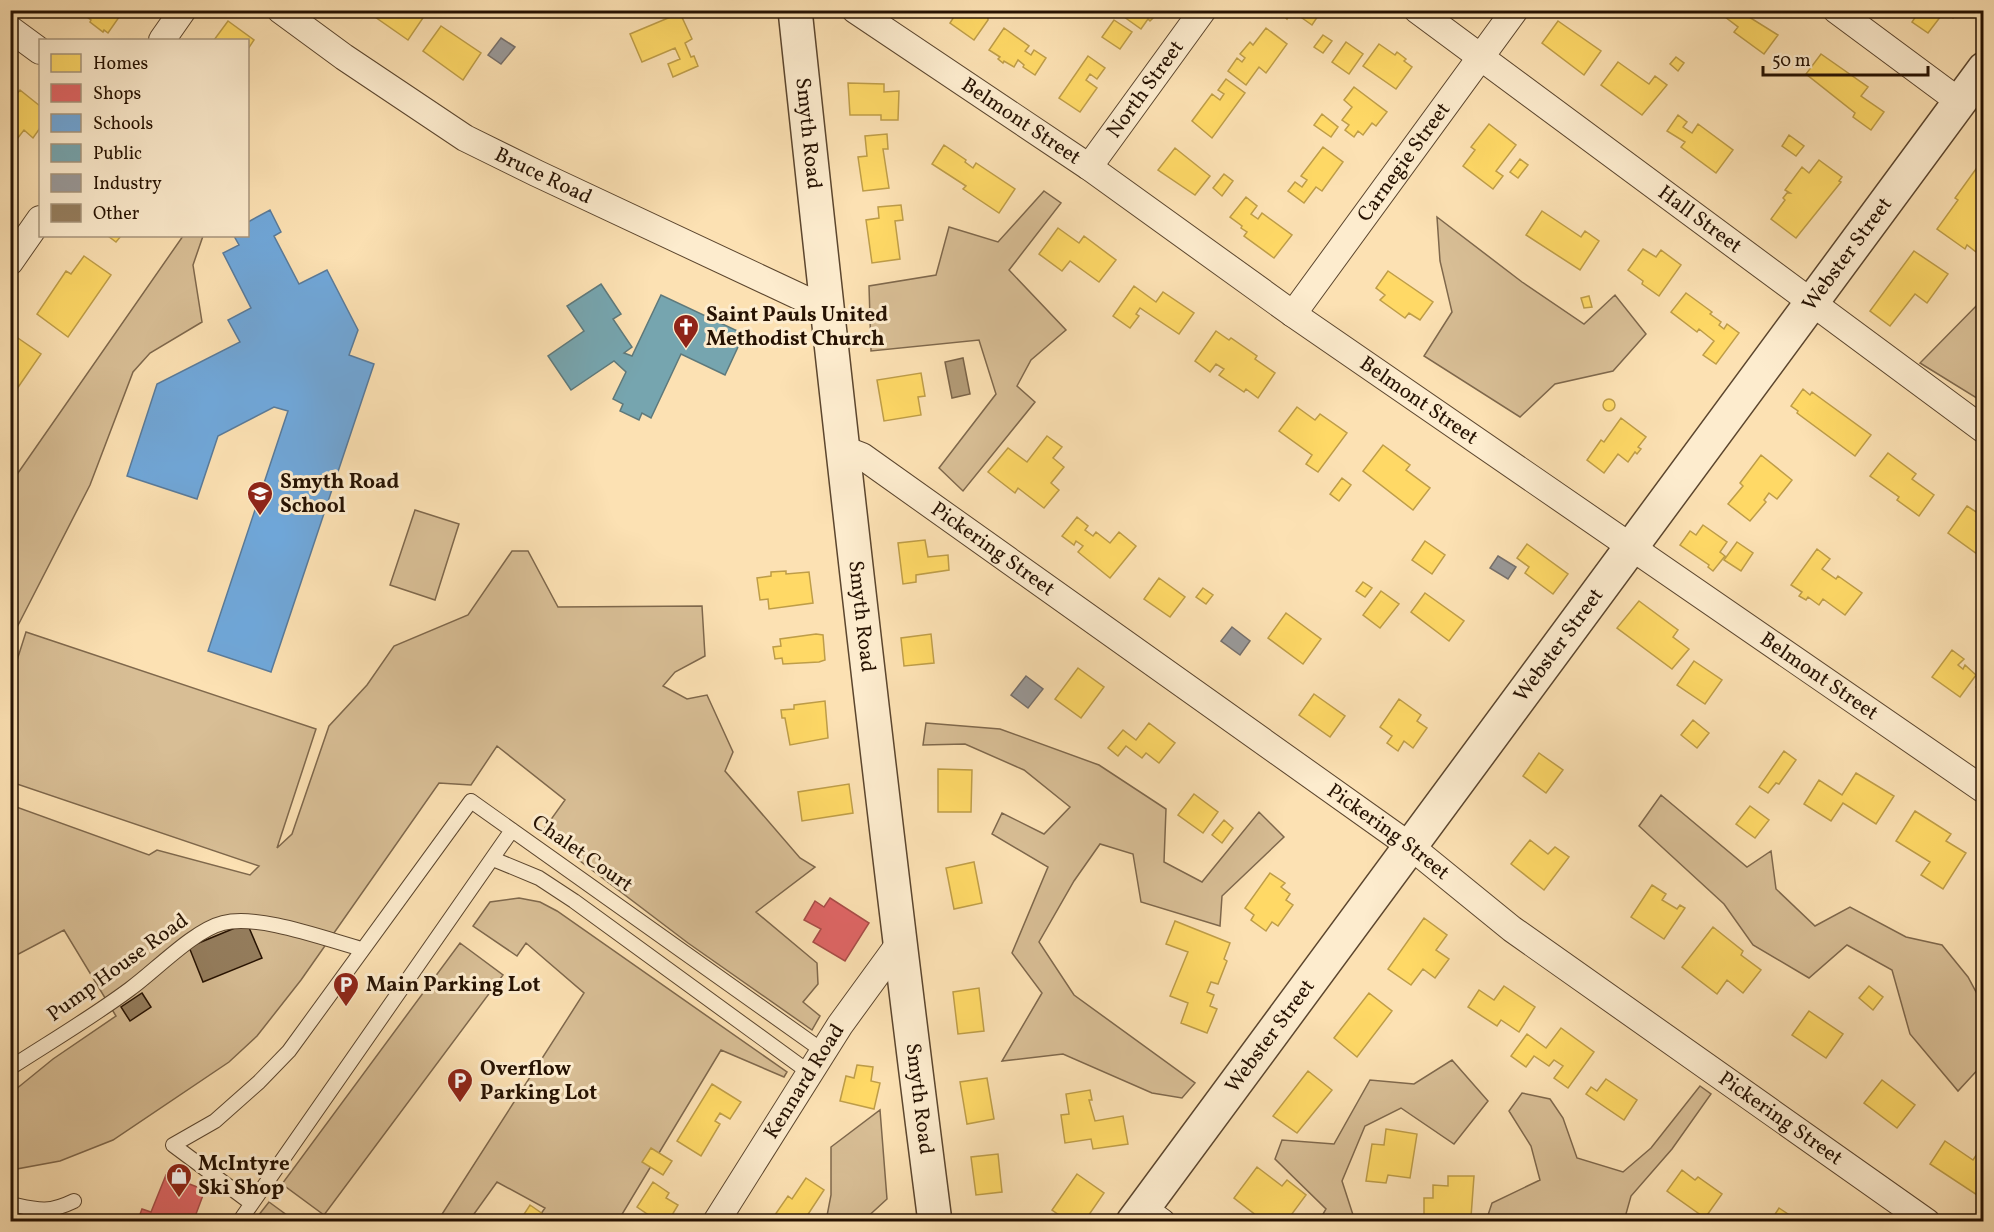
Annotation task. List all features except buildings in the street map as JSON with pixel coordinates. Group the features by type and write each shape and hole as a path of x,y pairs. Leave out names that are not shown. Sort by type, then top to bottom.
{"street":[{"path":"163,39 183,10"},
{"name":"Bruce Road","path":"280,10 353,63 465,138 826,309"},
{"name":"Smyth Road","path":"795,10 826,309 844,449 899,944 935,1221"},
{"name":"Belmont Street","path":"855,10 1089,167 1293,314 1983,790"},
{"name":"North Street","path":"1089,167 1203,10"},
{"name":"Hall Street","path":"1416,10 1983,430"},
{"name":"Carnegie Street","path":"1293,314 1515,10"},
{"path":"1836,10 1960,102"},
{"path":"10,29 39,50"},
{"name":"Webster Street","path":"1146,1217 1410,846 1983,69"},
{"path":"10,262 39,220"},
{"name":"Pickering Street","path":"844,449 862,456 1410,846 1512,929 1927,1221"},
{"name":"Kennard Road","path":"716,1221 823,1051 899,944"}],"lane":[{"path":"251,1203 173,1145 215,1121 289,1051 471,801 512,830"},
{"name":"Chalet Court","path":"810,1073 574,901 539,878 493,859 512,830 823,1051"},
{"path":"239,1221 493,859"},
{"name":"Pump House Road","path":"10,1068 129,990 203,930 223,923 240,921 263,924 362,949"},
{"path":"10,1204 40,1210 57,1209 74,1201"}],"shaded area":[{"path":"1044,191 1061,203 1009,270 1066,330 1031,360 1017,386 1035,402 963,491 939,468 996,394 979,340 871,351 869,286 936,275 949,227 998,242"},
{"path":"1437,217 1522,282 1584,324 1615,295 1646,334 1613,371 1555,384 1520,417 1424,356 1452,312 1440,261"},
{"path":"182,237 203,237 193,265 202,322 150,353 133,372 90,485 11,639 11,483"},
{"path":"1983,299 1983,402 1920,363"},
{"path":"963,358 970,394 952,398 945,362"},
{"path":"415,510 459,524 435,600 390,585"},
{"path":"512,551 528,551 558,607 702,606 705,656 675,672 663,686 687,699 707,695 733,752 725,771 800,858 815,867 756,912 817,963 818,984 803,1002 820,1016 812,1030 688,943 542,832 565,800 497,746 471,785 439,783 301,980 257,1036 229,1062 113,1140 60,1161 11,1170 10,1094 53,1059 116,1016 64,930 11,958 11,805 149,855 157,850 250,875 259,866 11,782 11,679 26,632 316,729 277,848 292,834 329,726 367,685 394,646 468,615"},
{"path":"926,723 1000,729 1099,765 1166,809 1164,862 1202,882 1259,812 1284,837 1222,896 1220,926 1141,902 1133,854 1100,844 1074,881 1039,942 1074,995 1195,1083 1182,1098 1152,1093 1063,1054 1002,1061 1042,993 1012,953 1048,867 992,834 1002,813 1044,834 1070,807 1024,770 965,744 923,745"},
{"path":"1661,795 1747,867 1771,851 1776,889 1815,926 1850,907 1906,937 1942,945 1968,977 1983,1005 1983,1064 1958,1091 1910,1034 1892,970 1847,945 1809,978 1753,945 1724,904 1639,826"},
{"path":"519,898 540,902 557,911 787,1072 784,1077 721,1050 618,1221 536,1221 545,1208 497,1182 469,1221 437,1222 584,993 526,943 517,956 473,926 490,902"},
{"path":"460,943 503,975 324,1215 282,1184"},
{"path":"1452,1060 1488,1101 1454,1144 1401,1108 1365,1126 1342,1181 1355,1221 1319,1221 1326,1209 1275,1159 1282,1140 1334,1144 1370,1080 1414,1084"},
{"path":"1700,1086 1711,1094 1672,1149 1631,1196 1624,1221 1486,1221 1492,1203 1540,1180 1531,1146 1509,1111 1522,1093 1550,1099 1563,1118 1577,1158 1623,1172 1651,1148"},
{"path":"880,1110 887,1199 863,1221 826,1221 831,1195 831,1147"},
{"path":"269,1202 295,1221 254,1221"}],"place":[{"name":"Saint Pauls United Methodist Church","path":"686,350"},
{"name":"Smyth Road School","path":"260,517"},
{"name":"Main Parking Lot","path":"346,1008"},
{"name":"Overflow Parking Lot","path":"460,1104"},
{"name":"McIntyre Ski Shop","path":"179,1199"}]}
